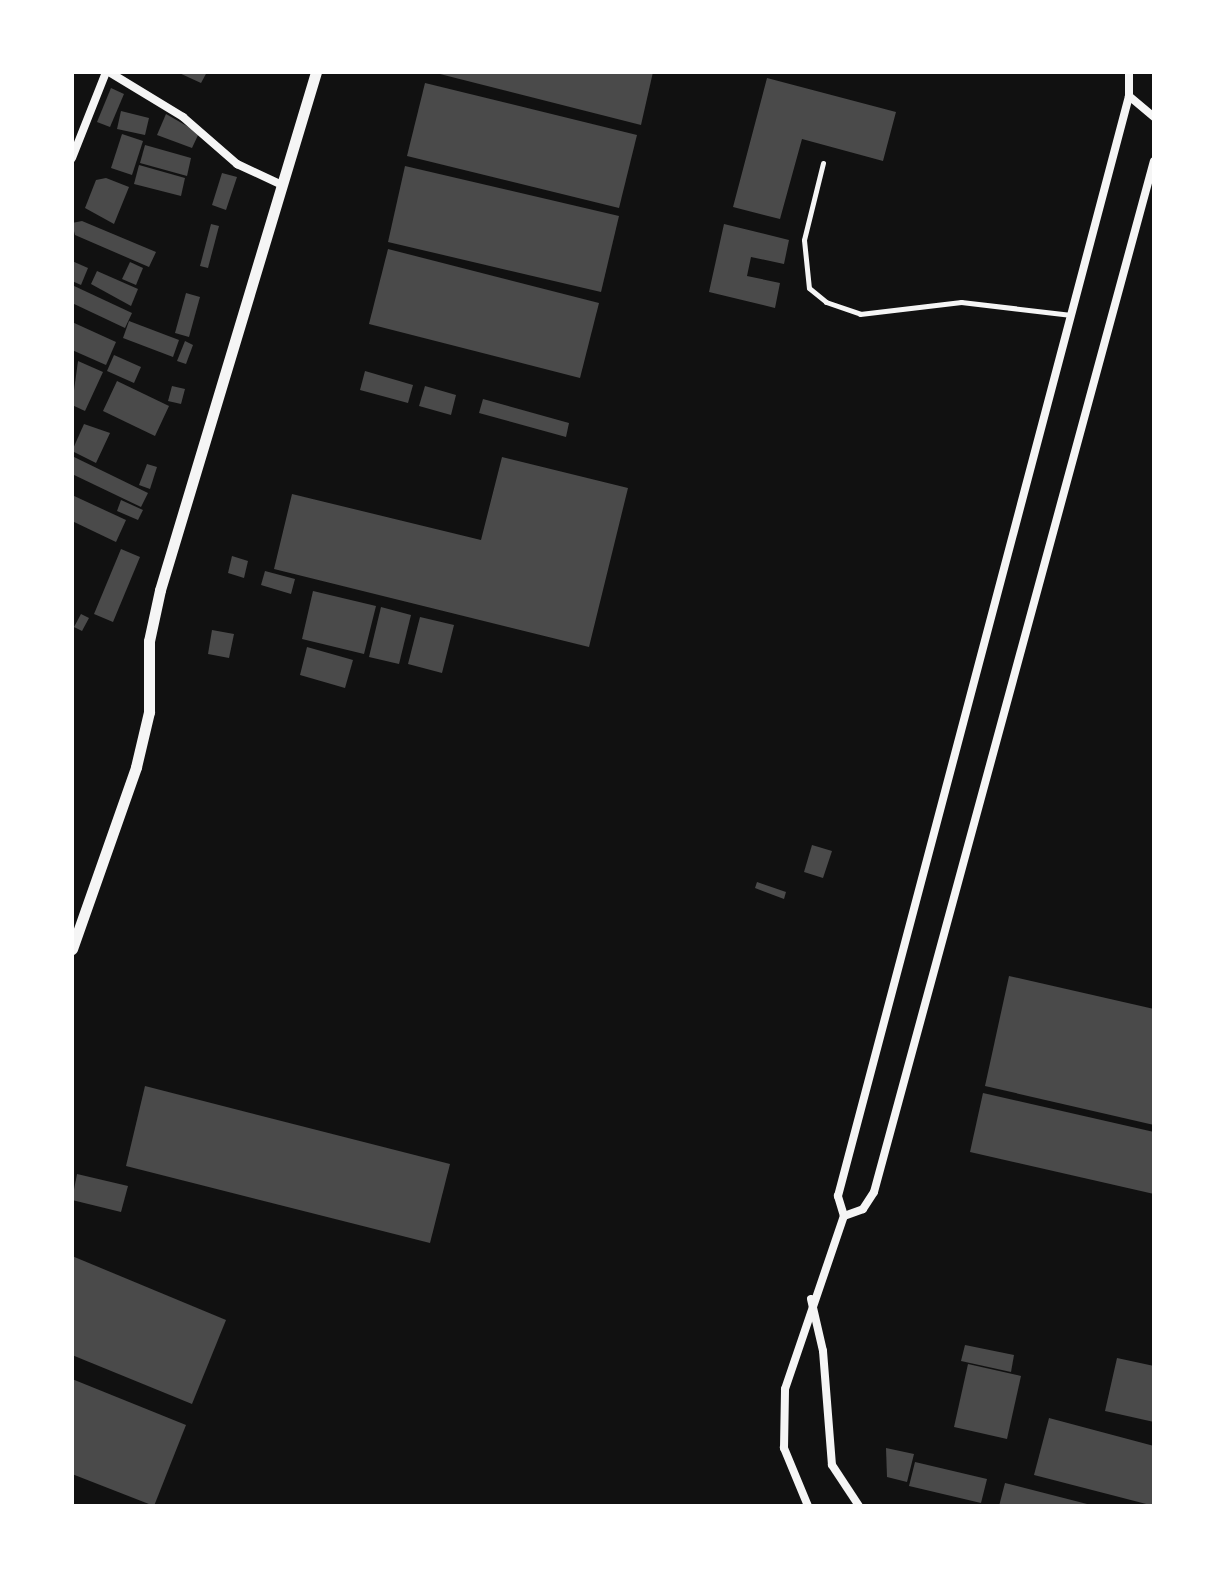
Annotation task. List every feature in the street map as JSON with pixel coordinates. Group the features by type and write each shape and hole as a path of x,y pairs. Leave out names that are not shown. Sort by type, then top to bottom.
{"street":[{"path":"72,158 107,72 183,117 237,164 282,185"},
{"path":"72,949 136,767 149,712 155,611 316,72"},
{"path":"808,1506 784,1433 785,1389 810,1298 844,1216 838,1196 1129,96 1129,72"},
{"path":"1129,96 1154,117"},
{"path":"844,1216 863,1209 874,1192 1154,161"},
{"path":"810,1298 823,1351 832,1465 859,1506"}],"lane":[{"path":"823,163 804,240 809,288 826,302 860,314 961,302 1072,315"}],"building":[{"path":"177,72 207,72 201,83"},
{"path":"432,72 653,72 641,125"},
{"path":"767,78 896,112 883,161 802,139 780,219 733,207"},
{"path":"425,83 637,135 619,208 407,156"},
{"path":"111,88 124,94 110,127 97,122"},
{"path":"121,111 149,118 145,135 117,129"},
{"path":"166,114 199,133 192,148 157,135"},
{"path":"122,134 143,141 132,175 111,168"},
{"path":"145,145 191,158 187,176 140,163"},
{"path":"139,165 185,178 181,196 134,184"},
{"path":"405,166 619,216 601,292 388,242"},
{"path":"222,173 237,177 226,210 212,205"},
{"path":"106,178 129,187 114,224 85,208 96,180"},
{"path":"82,221 156,252 149,267 75,235 72,223"},
{"path":"211,224 219,226 208,268 200,266"},
{"path":"724,224 789,240 784,264 751,257 747,276 780,283 775,308 709,292"},
{"path":"388,249 599,303 580,378 369,324"},
{"path":"72,261 88,268 81,285 72,281"},
{"path":"130,262 143,268 136,285 122,279"},
{"path":"97,271 138,289 131,306 91,284"},
{"path":"72,285 132,313 125,328 72,303"},
{"path":"186,293 200,297 189,337 175,333"},
{"path":"129,321 179,340 173,357 123,338"},
{"path":"72,322 116,342 106,365 72,350"},
{"path":"185,341 193,345 186,364 177,361"},
{"path":"114,355 141,367 134,383 107,371"},
{"path":"78,361 103,372 85,411 72,405"},
{"path":"365,371 413,385 408,403 360,390"},
{"path":"117,381 169,406 155,436 103,411"},
{"path":"172,386 185,389 181,404 168,401"},
{"path":"425,386 456,395 451,415 419,406"},
{"path":"483,399 569,423 566,437 479,413"},
{"path":"84,424 110,433 96,463 72,451"},
{"path":"72,456 148,493 141,507 72,474"},
{"path":"502,457 628,488 589,647 274,569 292,494 481,540"},
{"path":"147,464 157,467 150,489 139,485"},
{"path":"72,495 126,520 116,542 72,521"},
{"path":"121,500 143,510 138,520 117,511"},
{"path":"121,549 140,557 113,622 94,614"},
{"path":"232,556 248,561 244,578 228,573"},
{"path":"265,571 295,579 291,594 261,585"},
{"path":"313,591 376,606 364,654 302,639"},
{"path":"381,607 411,615 399,664 369,657"},
{"path":"81,614 89,618 82,631 74,627"},
{"path":"420,617 454,625 442,673 408,664"},
{"path":"212,630 234,634 229,658 208,654"},
{"path":"307,647 353,660 345,688 300,675"},
{"path":"812,845 832,851 823,878 804,872"},
{"path":"757,882 786,892 784,899 755,888"},
{"path":"1009,976 1154,1009 1154,1125 985,1086"},
{"path":"145,1086 450,1164 430,1243 126,1166"},
{"path":"983,1093 1154,1132 1154,1194 970,1152"},
{"path":"77,1174 128,1186 121,1212 72,1200"},
{"path":"72,1256 226,1320 192,1404 72,1355"},
{"path":"965,1345 1014,1355 1011,1372 961,1361"},
{"path":"1117,1358 1154,1366 1154,1422 1105,1411"},
{"path":"968,1364 1021,1376 1007,1439 954,1427"},
{"path":"72,1379 186,1425 154,1506 72,1474"},
{"path":"1049,1418 1154,1446 1154,1506 1034,1475"},
{"path":"886,1448 914,1454 907,1482 887,1477"},
{"path":"915,1462 987,1479 981,1503 909,1486"},
{"path":"1005,1483 1091,1505 1091,1506 999,1506"}]}
